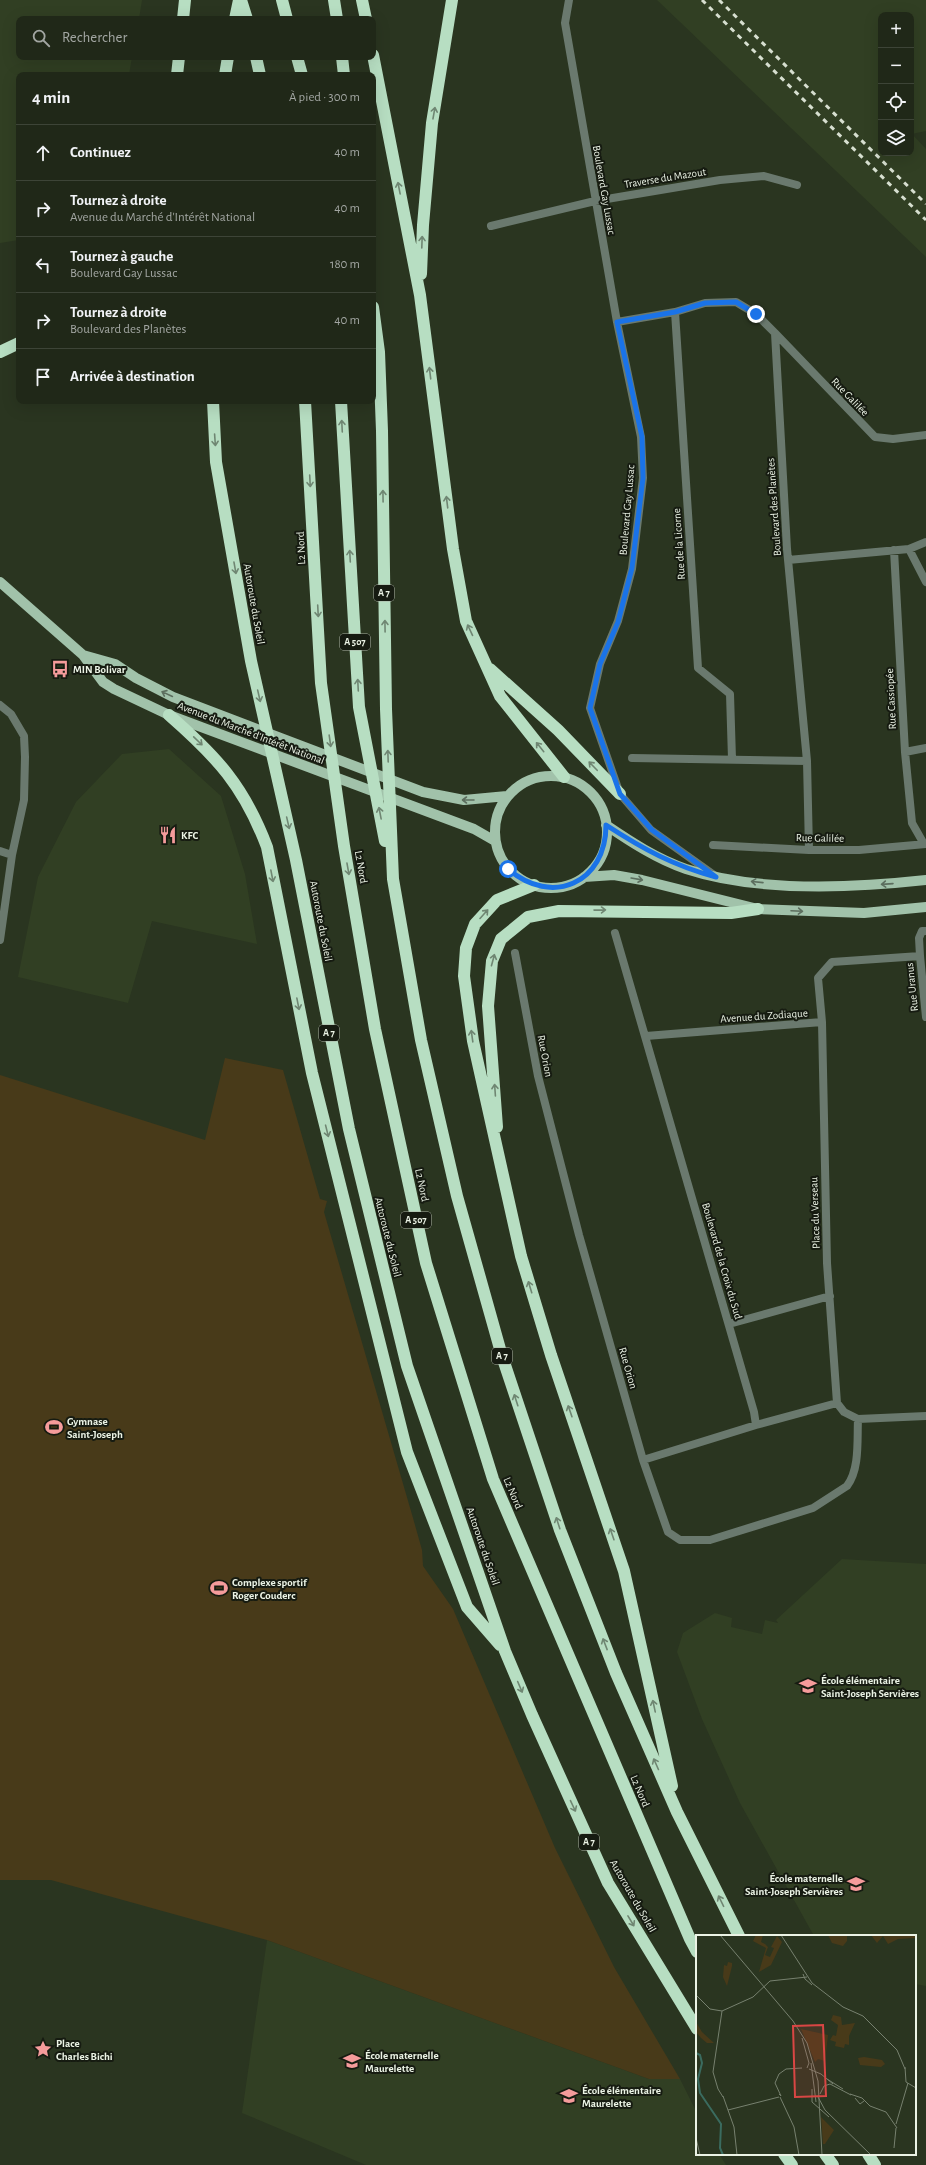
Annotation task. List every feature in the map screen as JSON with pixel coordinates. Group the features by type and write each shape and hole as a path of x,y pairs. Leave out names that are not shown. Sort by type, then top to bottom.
{"highway":[{"path":"183,16 185,0"},
{"path":"236,16 240,0"},
{"path":"240,0 246,16"},
{"path":"282,0 286,16"},
{"path":"334,0 337,16"},
{"path":"362,0 365,16"},
{"path":"420,295 423,225 432,123 452,0"},
{"path":"177,72 179,60"},
{"path":"226,72 228,60"},
{"path":"257,60 259,72"},
{"path":"298,60 301,72"},
{"path":"342,60 344,72"},
{"path":"374,60 420,295 453,549 464,614 500,696 564,777"},
{"name":"A 7","path":"376,334 382,430 386,709 393,879 423,1047 457,1196 502,1356 560,1530 616,1673 678,1812 739,1935"},
{"path":"0,352 16,344"},
{"name":"Autoroute du Soleil","path":"213,404 216,462 251,661 296,860 349,1129 408,1366 505,1651 608,1883 696,2027"},
{"name":"L2 Nord","path":"305,404 321,682 344,846 375,1029 426,1263 493,1478 690,1940 696,1950"},
{"name":"A 507","path":"341,404 359,707 393,879"},
{"path":"486,665 558,730 620,794"},
{"path":"169,715 198,740 233,780 257,820 267,847 312,1073 407,1452 467,1607 505,1651"},
{"path":"534,885 497,900 475,924 466,948 464,976 472,1041 500,1170 521,1256 550,1355 624,1571 678,1812"},
{"path":"500,1170 488,1006 492,961 501,939 528,917 559,911 731,913 758,909"},
{"path":"785,2155 792,2165"},
{"path":"826,2155 832,2165"},
{"path":"869,2155 875,2165"}],"main road":[{"name":"Avenue du Marché d'Intérêt National","path":"0,582 83,656 103,682 169,715 474,829 495,841"},
{"path":"0,592 18,599"},
{"name":"Avenue du Marché d'Intérêt National","path":"83,656 115,664 136,678 173,697 423,792 464,800 507,796"},
{"path":"548,776 564,777 580,784 592,794 602,808 606,825 606,840 602,854 595,867 584,877 568,885 551,888 534,885 520,879 508,869 500,856 495,841 494,825 499,810 507,796 519,785 533,778 548,776"},
{"path":"606,825 659,857 685,869 716,877 819,886 853,886 926,880"},
{"path":"584,877 614,876 642,880 758,909 864,913 926,907"}],"street":[{"name":"Boulevard Gay Lussac","path":"570,0 565,23 617,322 642,437 643,478 632,568 618,622 600,664 590,708 620,794 652,830 716,877"},
{"name":"Traverse du Mazout","path":"491,226 595,201 720,180 764,176 797,185"},
{"path":"617,322 675,312 705,303 736,302 756,314 775,333"},
{"name":"Rue de la Licorne","path":"675,312 698,668 730,694 732,759"},
{"name":"Rue Galilée","path":"775,333 875,437 893,439 926,435"},
{"name":"Boulevard des Planètes","path":"775,333 788,560 807,761 809,850"},
{"path":"788,560 909,549 926,542"},
{"path":"909,549 926,582"},
{"name":"Rue Cassiopée","path":"894,550 905,752 912,823 925,844"},
{"path":"0,705 11,714 24,736 24,800 12,855 0,940"},
{"path":"905,752 926,748"},
{"path":"632,758 807,761"},
{"name":"Rue Galilée","path":"713,845 809,850 860,850 925,844"},
{"path":"0,851 12,855"},
{"path":"920,956 919,938 922,932 926,931"},
{"name":"Boulevard de la Croix du Sud","path":"615,933 729,1324 754,1412 756,1425"},
{"name":"Rue Orion","path":"515,954 538,1076 579,1235 643,1460 668,1532 680,1540 710,1540 813,1508 847,1486 850,1482 856,1461 858,1419"},
{"name":"Rue Uranus","path":"920,956 926,1017"},
{"name":"Avenue du Zodiaque","path":"646,1036 822,1022 818,978 832,962 920,956"},
{"name":"Place du Verseau","path":"822,1022 822,1080 830,1296 837,1404"},
{"path":"729,1324 830,1296"},
{"path":"643,1460 756,1425 837,1404 844,1412 858,1419 926,1416"}],"shaded area":[{"path":"0,0 142,0 139,16 16,16 16,60 132,60 130,72 16,72 16,240 0,243"},
{"path":"657,0 926,0 926,131 914,134 914,12 878,12 878,156 914,156 914,136 926,149 926,257"},
{"path":"169,749 221,796 245,874 257,944 152,921 128,1003 18,977 38,877 76,802 122,754"},
{"name":"Complexe sportif Roger Couderc","path":"225,1058 283,1070 320,1199 327,1201 324,1212 422,1550 423,1566 453,1609 555,1848 614,1967 680,2079 649,2079 267,1940 51,1880 0,1880 0,1075 205,1140"},
{"name":"École élémentaire Saint-Joseph Servières","path":"842,1559 926,1564 926,1986 916,1984 916,1935 813,1935 740,1803 702,1719 677,1652 683,1633 715,1613 732,1618 731,1627 762,1634 765,1620 778,1623 776,1620"},
{"path":"267,1940 649,2079 680,2079 696,2111 696,2155 720,2155 726,2165 366,2165 242,2113"}],"railway":[{"path":"702,0 926,220"},
{"path":"719,0 926,204"}],"place":[{"name":"MIN Bolivar","path":"60,669"},
{"name":"KFC","path":"168,835"},
{"name":"Gymnase Saint-Joseph","path":"54,1427"},
{"name":"Complexe sportif Roger Couderc","path":"219,1588"},
{"name":"École élémentaire Saint-Joseph Servières","path":"808,1686"},
{"name":"École maternelle Saint-Joseph Servières","path":"856,1884"},
{"name":"Place Charles Bichi","path":"43,2049"},
{"name":"École maternelle Maurelette","path":"352,2061"},
{"name":"École élémentaire Maurelette","path":"569,2096"}],"route":[{"path":"508,869 520,879 534,885 551,888 568,885 584,877 595,867 602,854 606,840 606,825 634,844 659,857 685,869 716,877 652,830 620,794 590,708 600,664 618,622 632,568 643,478 642,437 617,322 675,312 705,303 736,302 756,314"}]}
